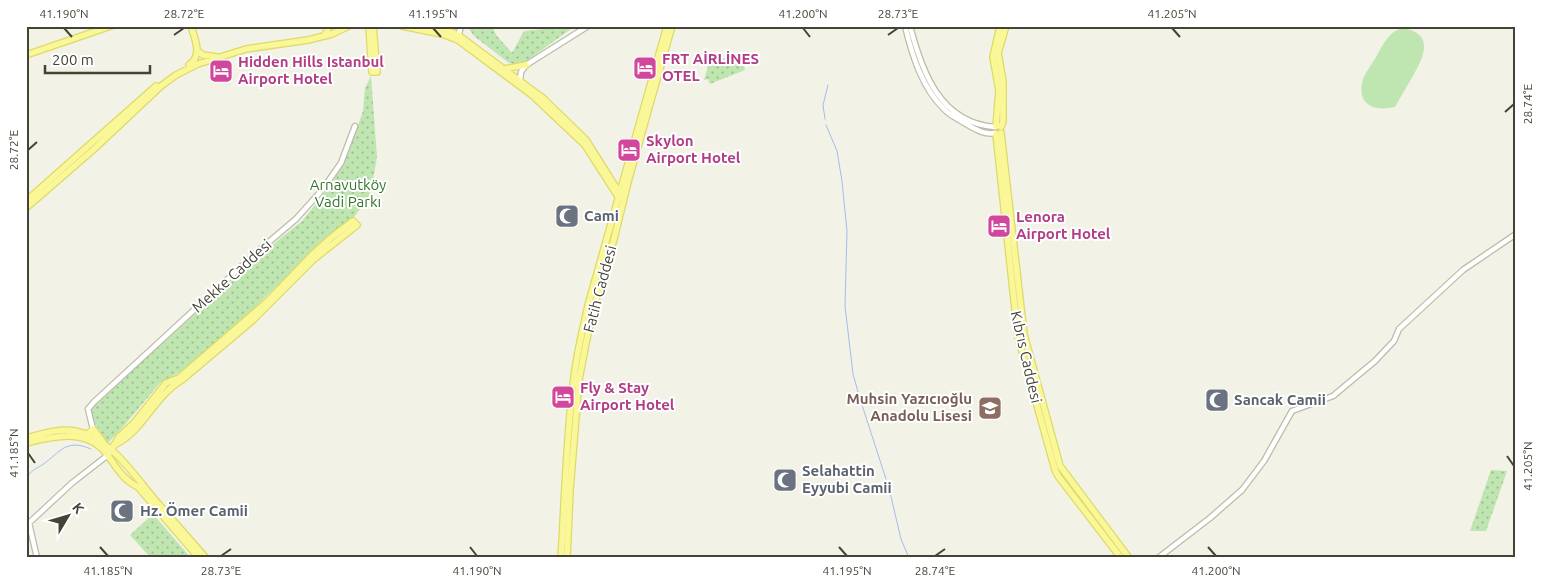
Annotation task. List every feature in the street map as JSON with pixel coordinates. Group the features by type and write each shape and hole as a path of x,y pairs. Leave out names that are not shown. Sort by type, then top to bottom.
{"main road":[{"path":"26,55 111,26"},
{"path":"26,201 164,79 195,60 198,51 191,26"},
{"path":"324,36 328,31 328,26"},
{"path":"26,208 100,144 162,85 186,69 246,49 308,40 349,26"},
{"path":"368,26 374,72 373,26"},
{"path":"402,26 442,34 456,34 558,118 588,149 622,196"},
{"path":"426,26 456,34 544,99 586,140 622,196"},
{"path":"622,196 667,26"},
{"path":"567,558 566,517 570,409 579,346 588,305 672,26"},
{"name":"Kıbrıs Caddesi","path":"1000,26 992,57 999,91 997,130 1018,337 1055,470 1121,558"},
{"path":"1006,26 998,53 1003,81 1003,122 997,130 1024,334 1060,466 1129,558"},
{"path":"198,51 203,55 219,57"},
{"path":"504,68 526,65"},
{"path":"206,558 157,506 138,488 126,480 116,468 111,449 119,437 134,423 154,396 166,384 179,378 251,320 313,254 332,237 355,223"},
{"path":"88,434 93,429 104,444"},
{"path":"26,438 67,430 88,434 104,444 111,449 137,478 199,558"},
{"path":"26,443 66,435 87,439 111,449"},
{"path":"116,468 120,463 125,464"},
{"path":"133,485 137,478"},
{"path":"561,558 566,517"}],"street":[{"path":"456,34 461,26"},
{"path":"520,80 521,72 526,65 588,26"},
{"path":"905,26 913,56 926,86 944,110 986,134 997,130"},
{"path":"910,26 917,54 931,85 943,101 956,113 968,120 997,130"},
{"name":"Mekke Caddesi","path":"93,429 88,410 175,327 296,219 322,190 341,163 355,126"},
{"path":"1158,558 1210,518 1242,490 1264,461 1292,412 1333,396 1375,360 1394,341 1399,329 1461,272 1516,234"},
{"path":"38,558 29,523 111,449"}],"green space":[{"path":"467,26 491,26 512,53 524,31 543,29 549,26 575,26 525,62 514,64 509,63 474,36"},
{"path":"1403,28 1420,35 1424,47 1421,61 1395,107 1373,107 1364,100 1362,95 1363,79 1389,36"},
{"path":"742,58 745,70 710,84 708,79 704,80 710,60"},
{"name":"Arnavutköy Vadi Parkı","path":"371,76 377,157 372,186 367,201 352,219 322,243 253,309 182,371 160,383 108,443 93,421 92,409 100,399 271,246 302,221 331,185 348,154 363,111 365,88"},
{"path":"1491,470 1507,471 1486,531 1470,531"},
{"path":"153,514 191,558 151,558 130,535"}],"waterway":[{"path":"825,119 823,105 828,85"},
{"path":"826,125 837,151 842,181 847,231 845,306 853,374 860,399"},
{"path":"862,405 886,479"},
{"path":"26,478 33,470 64,448 75,445 91,449"},
{"path":"888,484 901,539 909,558"}],"place":[{"name":"FRT AİRLİNES OTEL","path":"645,68"},
{"name":"Hidden Hills Istanbul Airport Hotel","path":"221,71"},
{"name":"Skylon Airport Hotel","path":"629,150"},
{"name":"Cami","path":"567,216"},
{"name":"Lenora Airport Hotel","path":"999,226"},
{"name":"Fly & Stay Airport Hotel","path":"563,397"},
{"name":"Sancak Camii","path":"1217,400"},
{"name":"Muhsin Yazıcıoğlu Anadolu Lisesi","path":"990,408"},
{"name":"Selahattin Eyyubi Camii","path":"785,480"},
{"name":"Hz. Ömer Camii","path":"122,511"}]}
